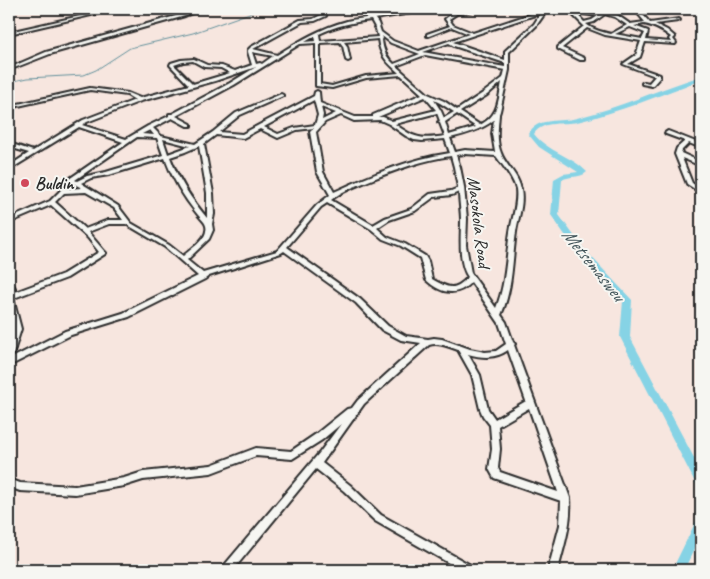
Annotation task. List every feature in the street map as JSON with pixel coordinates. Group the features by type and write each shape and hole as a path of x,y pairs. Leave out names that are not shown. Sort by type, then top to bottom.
{"street":[{"path":"9,33 115,9"},
{"path":"9,69 48,53 200,9"},
{"path":"250,50 301,21 314,20 326,15 326,9"},
{"path":"365,10 374,9"},
{"path":"9,221 52,202 63,190 126,141 232,84 317,34 338,25 417,11 456,12 478,9"},
{"path":"582,59 559,48 586,25 613,9"},
{"path":"570,10 586,25 614,34 674,43 671,40 674,37 664,29 650,23 636,9"},
{"path":"663,9 669,12"},
{"path":"365,10 374,18 378,25 382,50 393,66 439,111 391,123"},
{"path":"417,52 507,24 544,10"},
{"path":"489,56 507,52 536,25 544,10"},
{"path":"570,10 583,14 616,16 629,25 647,32 638,56 625,63 658,76 650,85 644,83"},
{"path":"456,12 447,19 452,26 472,34"},
{"path":"614,34 629,25 678,20"},
{"path":"428,35 452,26"},
{"path":"317,34 317,94 321,117 313,137 320,172 333,195"},
{"path":"299,43 342,41 380,36 424,54 507,69"},
{"path":"342,41 345,44 345,54 348,60"},
{"path":"450,42 455,46 506,62"},
{"path":"250,50 277,56"},
{"path":"250,50 254,66"},
{"path":"498,313 505,299 513,227 519,203 519,188 498,154 495,134 507,69 507,52"},
{"path":"393,66 424,54"},
{"path":"192,86 173,64 194,60 206,66 222,67 235,73"},
{"path":"9,168 78,125 139,100 192,86 272,60"},
{"path":"215,133 241,137 332,87 366,78 401,74"},
{"path":"441,122 504,79"},
{"path":"318,85 332,87"},
{"path":"9,107 90,89 128,94 139,100"},
{"path":"74,182 166,156 198,144 238,114 281,95"},
{"path":"370,118 425,96 442,102 480,128"},
{"path":"319,104 356,120 381,118 414,138 429,140 480,128 497,115"},
{"name":"Masokola Road","path":"439,111 441,122 453,153 461,189 464,219 463,245 466,267 471,278 498,313 511,344 565,498 564,529 553,570"},
{"path":"260,127 279,136 296,129 317,126 329,117 340,113"},
{"path":"171,116 189,125"},
{"path":"78,125 126,141"},
{"path":"150,127 159,137 166,156 192,204 209,224"},
{"path":"668,133 701,146"},
{"path":"136,135 198,144"},
{"path":"688,141 678,149 678,154 690,184 701,191"},
{"path":"184,259 189,252 207,238 210,230 212,195 208,185 208,174 198,144"},
{"path":"9,145 34,153"},
{"path":"9,362 68,334 126,315 202,277 262,258 284,248 313,211 333,195 406,164 453,153 498,154"},
{"path":"678,154 701,164"},
{"path":"74,182 116,207 127,222 184,259 202,277"},
{"path":"373,228 387,220 413,210 432,194 452,193 461,189"},
{"path":"63,190 86,190"},
{"path":"327,200 373,228 385,238 403,245 423,257 429,280 447,290 454,291 461,288 471,278"},
{"path":"10,297 65,276 103,253 52,202"},
{"path":"84,232 108,222 127,222"},
{"path":"284,248 358,301 385,328 404,338 429,342 439,341 480,355 496,354 511,344"},
{"path":"177,254 189,252"},
{"path":"9,283 12,288 10,297 18,329 9,357"},
{"path":"9,483 20,488 75,490 124,482 143,476 211,470 256,452 292,455 319,437 359,405 429,342"},
{"path":"462,350 476,374 482,408 494,424 495,472 565,498"},
{"path":"494,424 532,402"},
{"path":"227,570 316,464 359,405"},
{"path":"316,464 347,488 378,518 470,570"}],"waterway":[{"path":"9,82 28,78 84,75 96,70 130,48 193,33 261,9"},
{"name":"Metsemasweu","path":"701,78 608,112 574,121 545,123 534,129 531,134 548,150 570,162 583,172 578,175 572,174 558,179 555,215 580,250 628,300 625,337 701,482"},
{"name":"Metsemasweu","path":"678,570 701,523"}],"place":[{"name":"Buldin","path":"25,183"}]}
